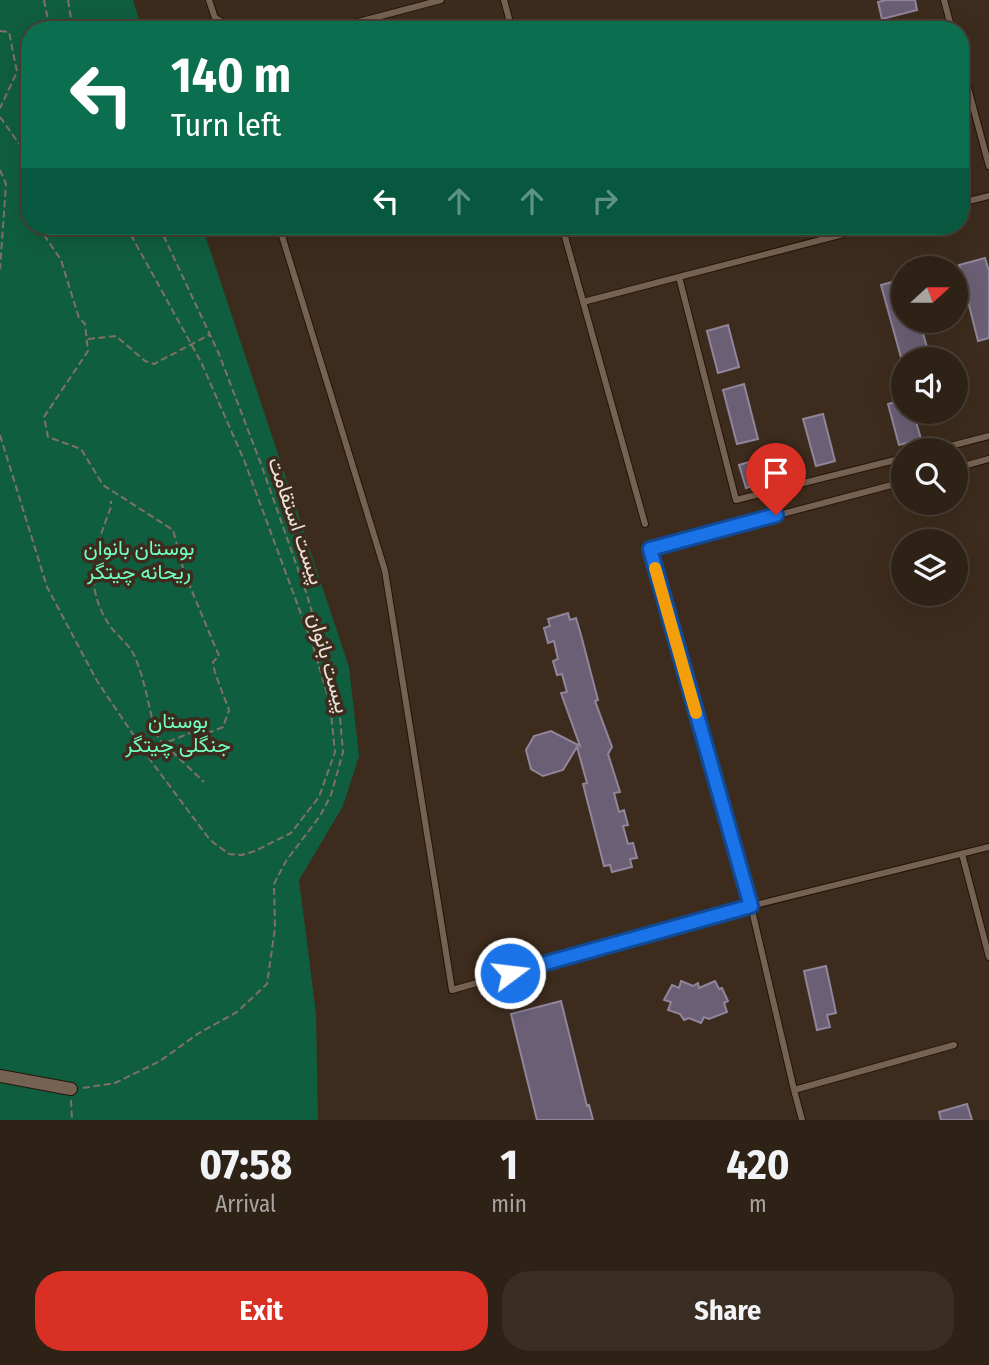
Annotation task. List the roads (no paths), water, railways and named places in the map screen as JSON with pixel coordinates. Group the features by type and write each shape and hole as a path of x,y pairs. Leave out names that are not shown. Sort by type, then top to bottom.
{"street":[{"path":"0,1076 71,1089"}],"lane":[{"path":"209,0 215,18 220,21"},
{"path":"362,21 441,0"},
{"path":"504,0 510,21"},
{"path":"944,0 950,21"},
{"path":"969,91 989,166"},
{"path":"969,201 989,196"},
{"path":"282,235 385,571 452,990 751,906 989,847"},
{"path":"564,235 645,524"},
{"path":"583,302 839,235"},
{"path":"678,277 736,500 891,461"},
{"path":"968,441 989,436"},
{"path":"968,465 989,459"},
{"path":"802,1120 751,906 650,549 891,485"},
{"path":"962,854 989,957"},
{"path":"794,1090 954,1045"}],"park label":[{"name":"بوستان بانوان ریحانه چیتگر","path":"139,560"},
{"name":"بوستان جنگلی چیتگر","path":"178,733"}]}
